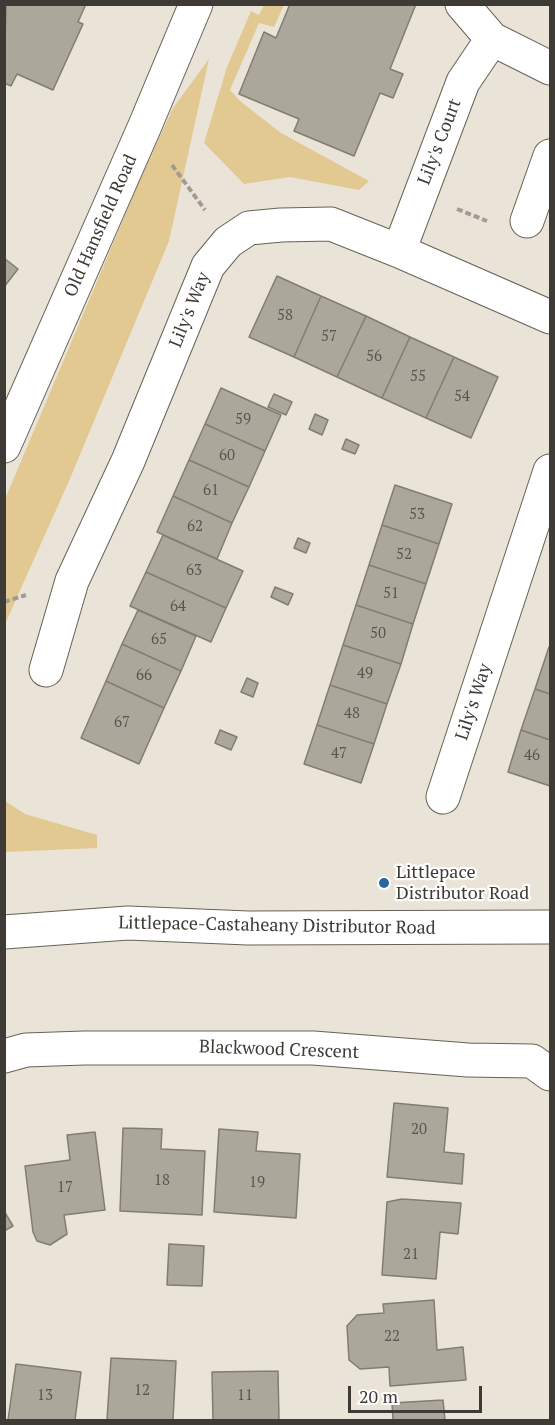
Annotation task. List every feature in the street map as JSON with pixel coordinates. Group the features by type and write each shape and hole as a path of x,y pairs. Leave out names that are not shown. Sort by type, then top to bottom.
{"street":[{"name":"Old Hansfield Road","path":"4,446 196,4"},
{"path":"462,4 492,39 550,68"},
{"name":"Lily's Court","path":"399,251 462,82 492,39"},
{"path":"527,221 550,156"},
{"name":"Lily's Way","path":"46,670 72,581 128,461 208,266 228,242 249,228 331,224 399,251 550,318"},
{"name":"Lily's Way","path":"443,797 550,471"},
{"name":"Littlepace-Castaheany Distributor Road","path":"4,932 128,922 248,928 550,927"},
{"name":"Blackwood Crescent","path":"4,1056 26,1050 84,1048 313,1048 468,1060 532,1061 550,1074"}],"path":[{"path":"144,128 228,242"},
{"path":"420,195 523,234 527,221"}],"shaded area":[{"path":"264,5 284,5 274,27 259,23 230,90 240,101 281,133 369,181 359,190 290,177 244,184 204,143 227,67 251,11 259,15"},
{"path":"209,59 169,241 69,481 5,624 5,499 139,182 173,108"},
{"path":"5,801 25,814 97,835 97,848 5,852"}],"building":[{"path":"6,4 86,4 78,22 83,24 53,90 17,74 11,86 4,83"},
{"path":"290,4 416,4 390,69 403,74 393,98 380,93 354,156 294,131 299,119 239,94 264,32 276,38"},
{"path":"4,258 18,269 4,287"},
{"path":"277,276 321,296 294,357 249,337"},
{"path":"321,296 366,316 337,377 294,357"},
{"path":"366,316 410,337 382,398 337,377"},
{"path":"410,337 454,357 426,418 382,398"},
{"path":"454,357 498,377 471,438 426,418"},
{"path":"221,388 281,415 265,451 205,424"},
{"path":"274,394 292,402 286,415 268,407"},
{"path":"315,414 328,420 322,435 309,429"},
{"path":"205,424 265,451 249,487 189,460"},
{"path":"346,439 359,445 355,454 342,449"},
{"path":"189,460 249,487 232,523 173,496"},
{"path":"395,485 452,504 439,544 382,525"},
{"path":"173,496 232,523 217,559 157,532"},
{"path":"382,525 439,544 426,584 369,565"},
{"path":"163,535 243,571 226,608 146,572"},
{"path":"298,538 310,543 306,553 294,548"},
{"path":"369,565 426,584 413,624 356,605"},
{"path":"146,572 226,608 211,642 130,606"},
{"path":"275,587 293,594 288,605 271,597"},
{"path":"356,605 413,624 401,664 343,645"},
{"path":"138,610 196,636 181,671 122,644"},
{"path":"122,644 181,671 164,708 106,681"},
{"path":"343,645 401,664 387,704 330,685"},
{"path":"550,648 550,694 535,689"},
{"path":"247,678 258,683 253,697 241,692"},
{"path":"106,681 164,708 139,764 81,738"},
{"path":"330,685 387,704 374,744 317,725"},
{"path":"535,689 550,694 550,740 521,730"},
{"path":"317,725 374,744 361,783 304,764"},
{"path":"220,730 237,737 231,750 215,743"},
{"path":"521,730 550,740 550,786 508,772"},
{"path":"394,1103 448,1108 444,1152 464,1154 462,1184 387,1177"},
{"path":"123,1128 162,1129 161,1149 205,1151 202,1215 120,1211"},
{"path":"219,1129 258,1132 256,1151 300,1154 296,1218 214,1212"},
{"path":"95,1132 105,1210 64,1215 67,1234 50,1245 37,1241 33,1232 25,1166 70,1160 67,1135"},
{"path":"402,1199 461,1203 458,1234 440,1232 436,1279 382,1275 387,1202"},
{"path":"4,1211 13,1226 4,1231"},
{"path":"169,1244 204,1246 202,1286 167,1285"},
{"path":"434,1300 437,1350 463,1347 466,1380 390,1386 389,1367 360,1369 349,1360 347,1326 357,1315 384,1313 383,1304"},
{"path":"111,1358 176,1361 173,1420 107,1420"},
{"path":"16,1364 81,1372 75,1420 8,1420"},
{"path":"278,1371 279,1420 213,1420 212,1372"},
{"path":"443,1400 445,1420 393,1420 392,1403"}],"place":[{"name":"Littlepace Distributor Road","path":"384,883"}]}
